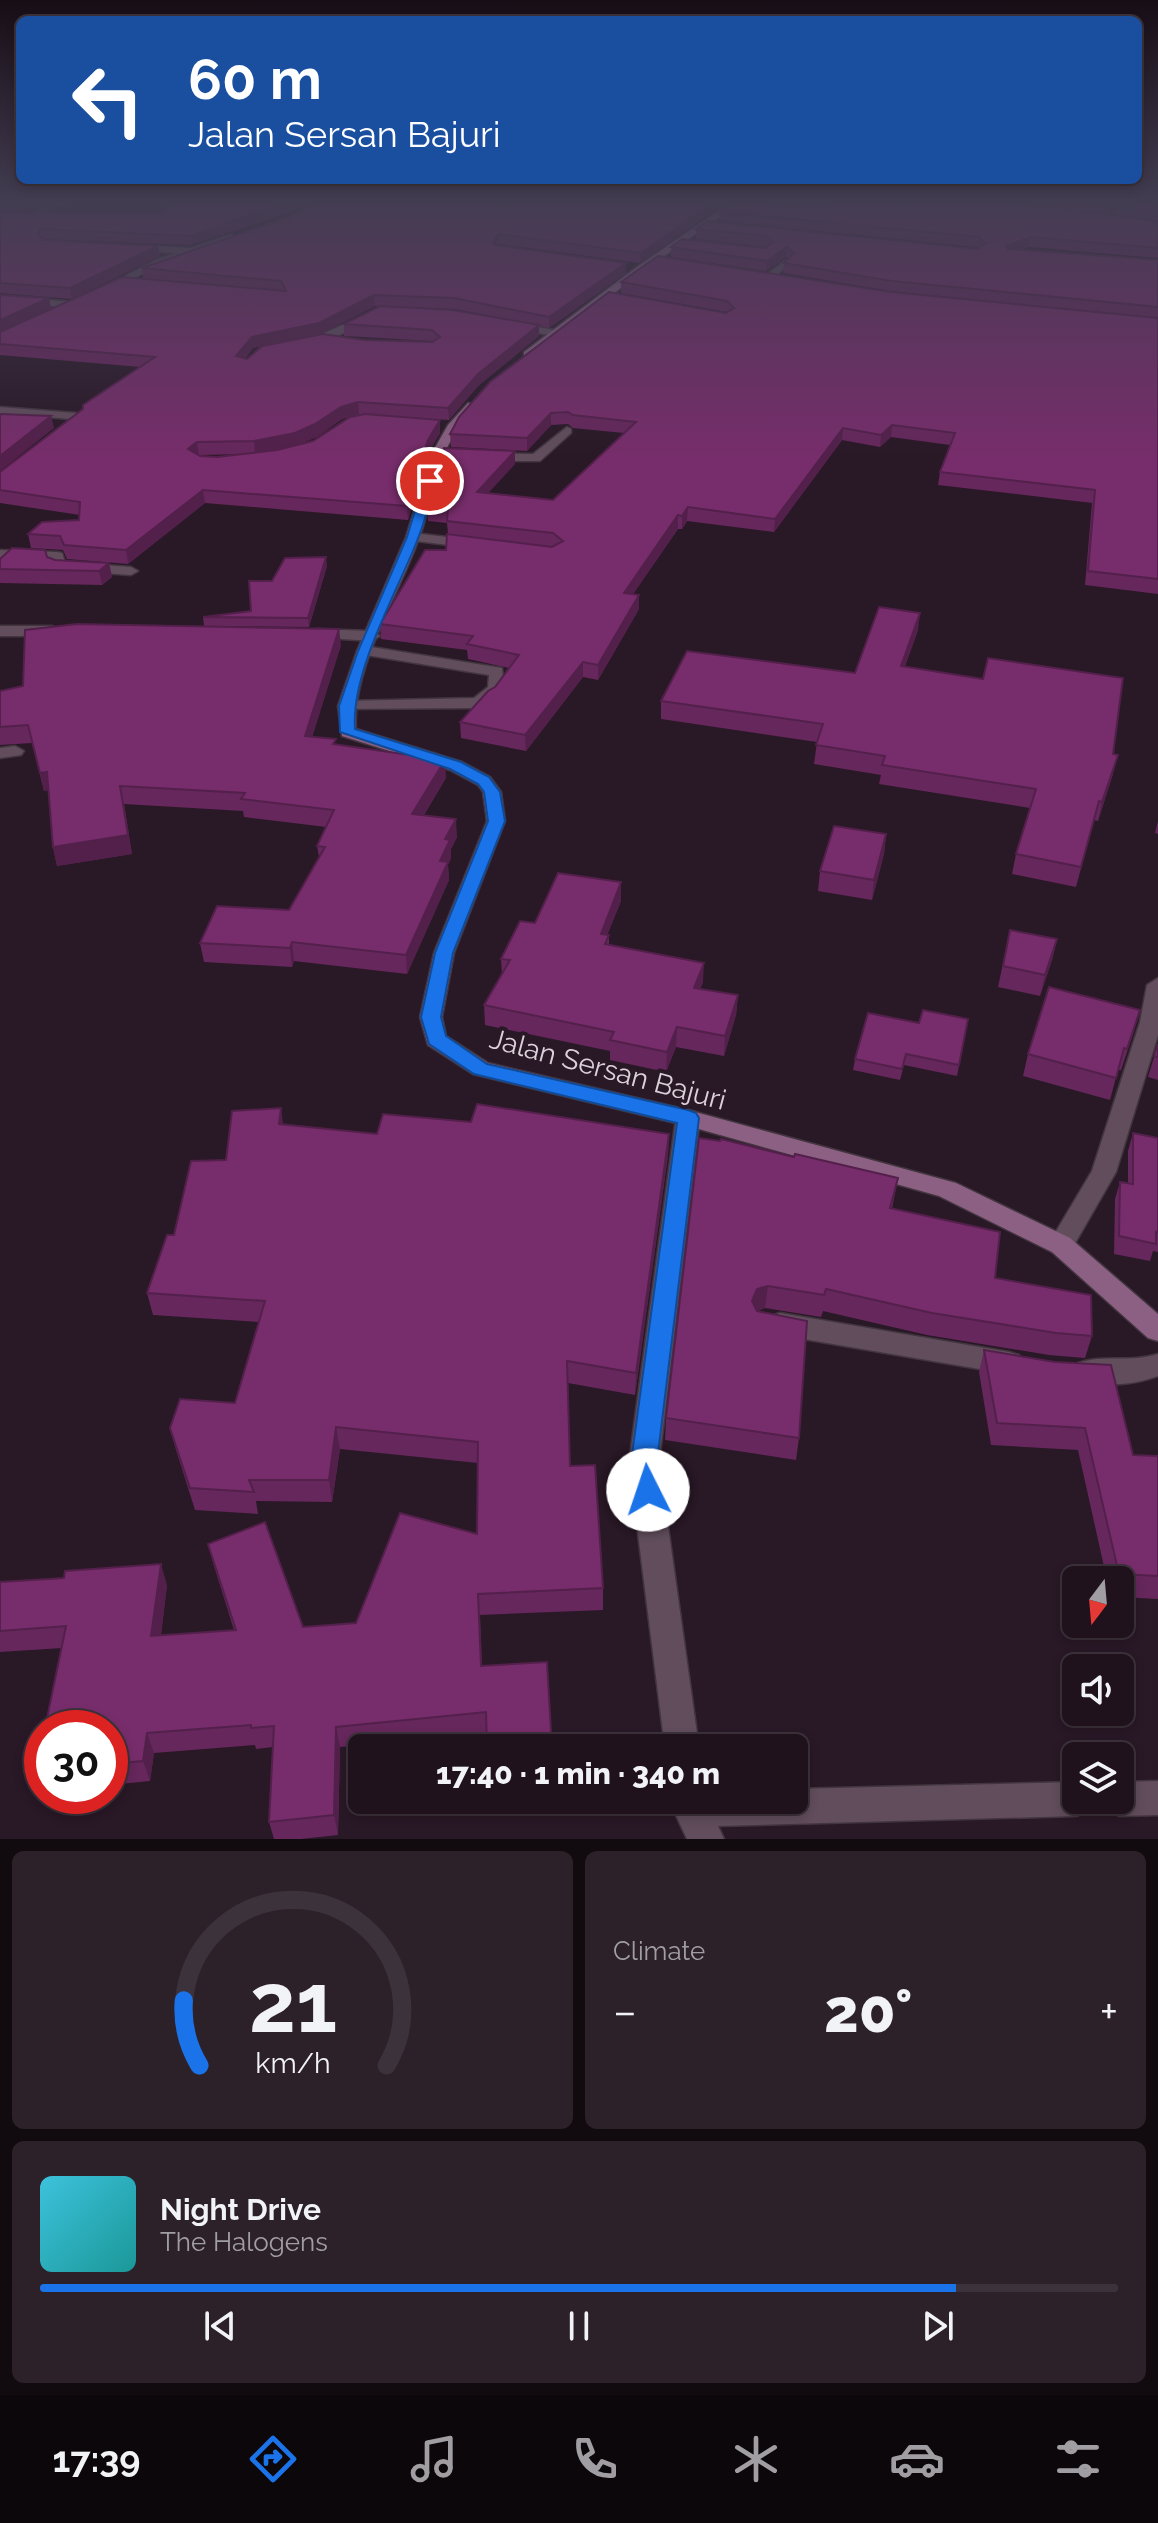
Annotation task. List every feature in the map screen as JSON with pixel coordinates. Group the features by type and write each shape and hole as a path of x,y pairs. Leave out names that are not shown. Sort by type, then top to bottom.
{"main road":[{"path":"508,371 554,333 614,297 626,286"},
{"path":"346,706 445,454 445,427 484,390"},
{"name":"Jalan Sersan Bajuri","path":"346,706 348,732 456,766 484,781 492,792 496,821 444,953 431,1017 436,1040 481,1069 688,1118 947,1189 1061,1245 1158,1330"}],"street":[{"path":"96,293 109,286"},
{"path":"0,299 75,305"},
{"path":"55,315 85,299"},
{"path":"298,345 324,339 378,311"},
{"path":"497,323 554,333"},
{"path":"324,339 352,343"},
{"path":"0,410 76,416 76,423 51,442"},
{"path":"479,456 536,458 549,450 567,431"},
{"path":"413,537 482,545"},
{"path":"0,554 57,556 58,566 131,571"},
{"path":"0,631 68,631"},
{"path":"294,634 368,644 496,671 499,684 494,694 477,703 346,706"},
{"path":"1061,1245 1104,1172 1151,1022 1158,985"},
{"path":"680,1734 644,1462 688,1118"},
{"path":"765,1322 941,1349 1028,1367"},
{"path":"1058,1370 1137,1372 1158,1365"},
{"path":"1134,1799 1158,1798"},
{"path":"695,1816 1062,1800"}],"building":[{"path":"102,286 225,286 286,291 283,286 593,286 549,317 454,298 374,295 319,323 252,337 236,356 247,359 262,346 323,334 364,340 432,342 440,337 432,330 344,324 380,306 453,310 539,325 478,374 448,408 358,402 341,407 295,433 254,441 197,442 188,449 200,456 217,457 277,450 313,441 350,417 365,414 440,420 428,440 407,506 203,490 126,550 64,545 60,536 28,534 42,522 79,520 80,502 0,490 0,472 83,409 83,405 155,357 0,344 0,332"},
{"path":"642,286 851,286 1158,318 1158,579 1088,571 1095,490 940,472 955,433 892,425 881,435 843,428 775,519 688,507 682,516 678,515 624,593 639,595 598,665 583,662 525,735 460,722 495,687 519,655 467,644 473,636 380,624 425,550 446,550 447,534 552,547 563,541 553,533 447,521 448,509 427,508 444,448 515,451 477,492 553,500 636,422 568,412 551,413 527,438 450,434 459,417 490,382 609,292 726,313 734,308 727,301"},
{"path":"941,286 1158,286 1158,307"},
{"path":"0,295 49,298 0,320"},
{"path":"0,414 51,416 0,456"},
{"path":"12,548 45,550 47,557 55,560 109,563 99,571 0,569 0,559"},
{"path":"326,557 308,618 203,617 251,611 249,581 272,581 285,558"},
{"path":"879,607 920,613 901,666 983,679 988,658 1123,678 1113,754 1118,755 1102,802 1099,801 1081,867 1016,854 1036,789 882,765 885,756 816,745 823,724 661,701 687,651 855,673"},
{"path":"77,624 339,629 305,736 336,739 333,744 445,760 412,814 456,819 445,839 450,840 440,861 448,862 406,955 292,942 290,948 200,943 217,906 289,910 325,847 317,846 334,810 241,799 245,793 120,786 128,835 53,847 47,772 40,773 28,725 0,727 0,691 23,686 25,630"},
{"path":"834,826 886,834 874,880 820,871"},
{"path":"558,873 621,882 601,934 609,935 605,944 704,963 694,988 738,995 725,1036 677,1027 667,1052 610,1040 614,1032 484,1005 510,960 501,959 520,921 535,923"},
{"path":"1010,930 1057,939 1045,975 1003,966"},
{"path":"1049,987 1140,1010 1127,1049 1124,1048 1116,1078 1028,1054"},
{"path":"923,1010 968,1019 959,1065 906,1054 902,1069 855,1059 868,1013 919,1023"},
{"path":"477,1104 669,1134 636,1373 567,1361 570,1466 595,1465 603,1588 478,1594 481,1666 547,1662 551,1734 487,1734 486,1712 336,1727 334,1815 269,1822 274,1726 147,1733 143,1761 128,1762 128,1710 49,1710 66,1626 0,1631 0,1582 64,1578 65,1571 161,1564 151,1636 236,1630 208,1544 265,1522 303,1627 356,1623 400,1513 477,1534 478,1442 336,1427 329,1480 249,1480 254,1492 190,1488 170,1428 180,1399 235,1403 265,1301 147,1293 167,1235 174,1235 191,1161 226,1160 232,1111 281,1108 279,1124 377,1134 383,1114 471,1122"},
{"path":"1133,1133 1158,1138 1156,1244 1119,1236 1120,1182 1133,1184"},
{"path":"699,1138 721,1139 898,1178 890,1208 1000,1232 995,1278 1091,1295 1092,1336 932,1313 826,1289 824,1295 768,1286 757,1289 752,1301 757,1311 807,1321 799,1438 666,1418"},
{"path":"984,1350 1055,1362 1111,1365 1133,1455 1158,1456 1158,1576 1134,1575 1134,1566 1117,1566 1085,1428 997,1423"}],"route":[{"path":"430,481 413,537 365,651 346,706 348,732 456,766 484,781 492,792 496,821 444,953 431,1017 436,1040 481,1069 688,1118 644,1462 648,1490"}]}
